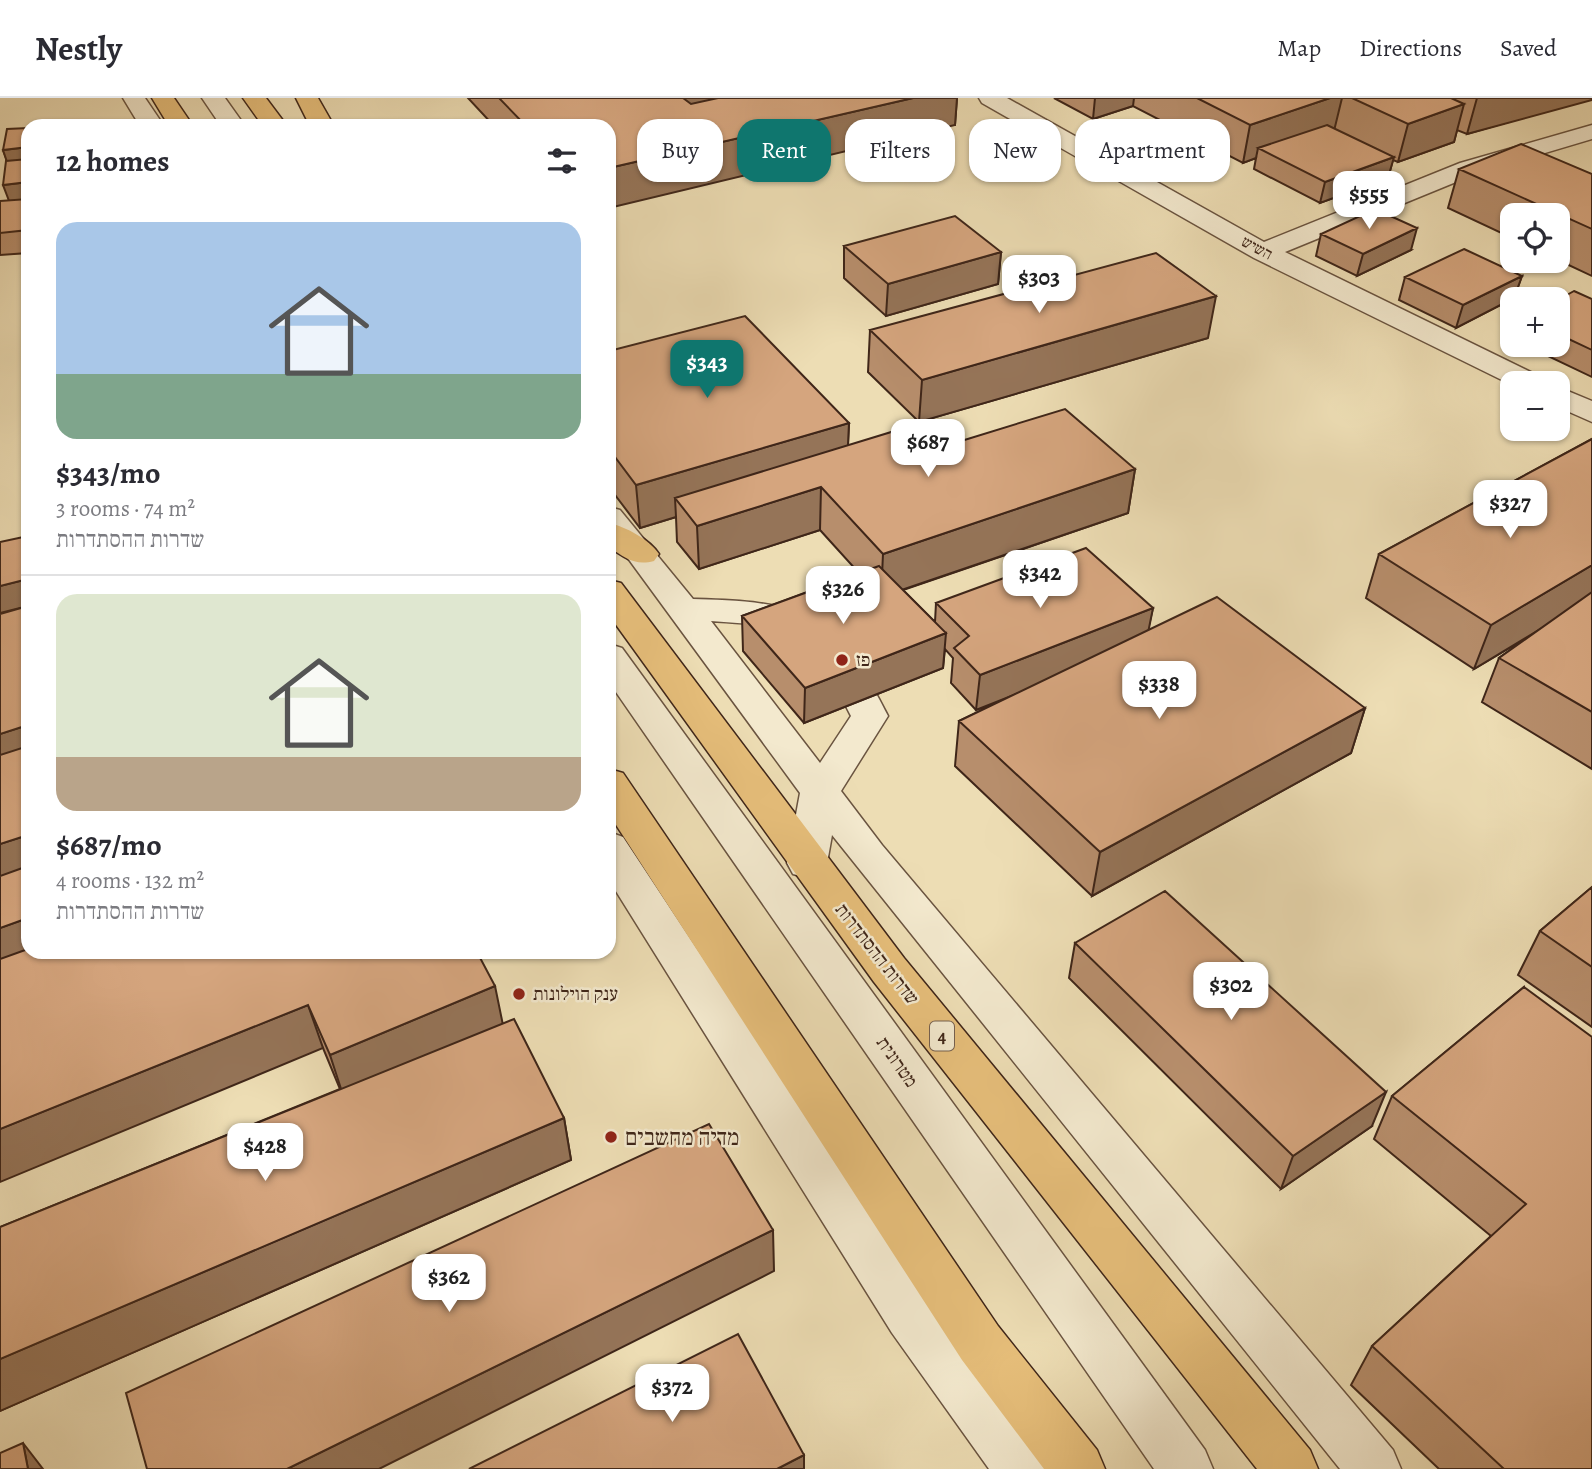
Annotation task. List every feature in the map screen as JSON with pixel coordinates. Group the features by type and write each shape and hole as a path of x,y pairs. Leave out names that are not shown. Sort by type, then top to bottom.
{"highway":[{"path":"163,98 176,119"},
{"path":"254,98 270,119"},
{"path":"307,98 318,119"},
{"name":"שדרות ההסתדרות","path":"616,601 807,863 889,970 1291,1469"},
{"path":"616,794 980,1342 1078,1469"}],"street":[{"path":"134,98 148,119"},
{"path":"213,98 228,119"},
{"name":"השיש","path":"990,98 1263,252 1506,371"},
{"path":"1263,252 1469,168 1592,132"},
{"path":"1570,402 1592,413"},
{"path":"616,528 626,544 683,609 819,794 1374,1469"},
{"path":"683,609 740,612 804,628 863,700 870,716 819,794 807,863"},
{"name":"מטרונית","path":"616,666 1186,1469"},
{"path":"616,858 909,1315 1022,1469"},
{"path":"909,1315 980,1342"}],"building":[{"path":"499,98 683,98 691,104 718,98 913,98 822,119 737,119 737,139 723,142 723,119 637,119 637,162 616,166 616,119 519,119"},
{"path":"1197,98 1330,98 1250,125"},
{"path":"1352,98 1451,98 1464,104 1408,124"},
{"path":"1327,125 1394,157 1325,182 1258,148"},
{"path":"21,128 21,148 3,150 7,129"},
{"path":"1521,144 1592,174 1592,229 1570,219 1570,203 1534,203 1459,169"},
{"path":"21,160 21,183 3,185 6,161"},
{"path":"21,200 21,231 0,233 0,201"},
{"path":"1375,209 1417,228 1363,254 1321,234"},
{"path":"955,216 1001,252 888,284 844,246"},
{"path":"1464,249 1500,266 1500,273 1516,273 1522,276 1463,305 1405,277"},
{"path":"1156,253 1216,296 922,380 870,330"},
{"path":"1574,291 1592,299 1592,350 1570,340 1570,293"},
{"path":"745,316 849,423 636,485 616,458 616,349"},
{"path":"1065,409 1135,469 883,554 821,487 697,526 675,498 911,426 935,449"},
{"path":"1592,439 1592,565 1491,625 1379,554"},
{"path":"21,538 21,581 0,586 0,542"},
{"path":"1086,548 1153,608 980,675 954,648 969,636 936,603"},
{"path":"879,566 946,633 805,688 742,616"},
{"path":"1592,592 1592,712 1499,658"},
{"path":"1217,597 1365,708 1100,852 959,721"},
{"path":"21,608 21,727 0,734 0,614"},
{"path":"21,748 21,837 0,844 0,755"},
{"path":"21,868 21,920 0,928 0,876"},
{"path":"1592,887 1592,967 1540,931"},
{"path":"1165,891 1386,1092 1293,1156 1075,943"},
{"path":"21,952 21,959 481,959 495,986 330,1055 308,1005 0,1129 0,959"},
{"path":"1524,987 1592,1037 1592,1469 1504,1469 1372,1346 1526,1204 1392,1096"},
{"path":"514,1019 564,1118 0,1359 0,1227"},
{"path":"709,1124 773,1230 287,1469 147,1469 126,1393"},
{"path":"738,1334 804,1455 777,1469 469,1469"},
{"path":"23,1443 28,1469 0,1469 0,1453"}],"place":[{"name":"פז","path":"842,660"},
{"name":"ענק הוילונות","path":"519,994"},
{"name":"מדיה מחשבים","path":"611,1137"}]}
